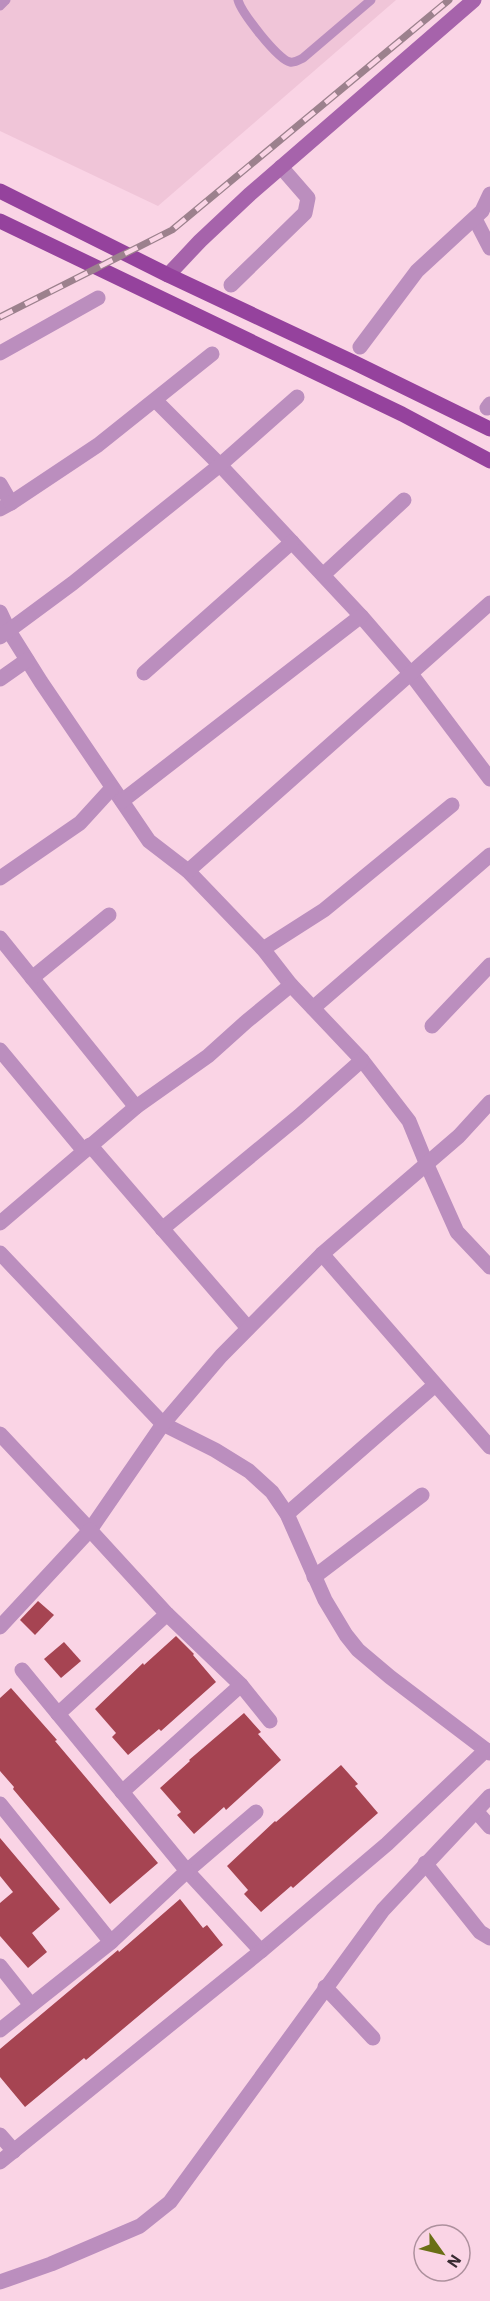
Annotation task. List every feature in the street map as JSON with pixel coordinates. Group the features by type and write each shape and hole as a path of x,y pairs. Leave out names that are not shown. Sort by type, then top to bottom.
{"main road":[{"path":"0,191 168,275 490,429"},
{"path":"0,221 402,414 490,461"}],"street":[{"path":"168,275 220,221 474,0"},
{"path":"231,285 305,213 308,198 281,167"},
{"path":"360,347 423,266 482,211 490,194"},
{"path":"474,219 490,248"},
{"path":"0,353 98,298"},
{"path":"0,484 5,506 98,446 212,354"},
{"path":"4,634 73,583 220,465 297,397"},
{"path":"156,401 220,465 361,616 411,674 490,779"},
{"path":"323,575 404,500"},
{"path":"144,673 291,542"},
{"path":"188,871 490,603"},
{"path":"0,612 4,634 27,660 149,841 188,871 263,949 291,985 362,1060 410,1121 457,1232 490,1267"},
{"path":"122,801 361,616"},
{"path":"0,679 27,660"},
{"path":"0,879 80,823 112,788"},
{"path":"263,949 324,910 452,805"},
{"path":"313,1008 490,855"},
{"path":"32,978 109,915"},
{"path":"0,938 136,1107"},
{"path":"432,1026 490,965"},
{"path":"0,1223 136,1107 208,1056 247,1020 291,985"},
{"path":"0,1050 248,1328"},
{"path":"162,1229 299,1116 362,1060"},
{"path":"0,1627 90,1530 163,1424 221,1356 322,1254 427,1165 459,1136 490,1102"},
{"path":"0,1253 163,1424 215,1450 249,1471 272,1492 287,1514 314,1577 346,1635 358,1650 488,1751 387,1844 261,1951 0,2163"},
{"path":"322,1254 490,1447"},
{"path":"287,1514 435,1385"},
{"path":"0,1434 166,1614 241,1685 270,1721"},
{"path":"314,1577 423,1495"},
{"path":"58,1714 166,1614"},
{"path":"22,1670 187,1871 261,1951"},
{"path":"122,1792 241,1685"},
{"path":"0,2282 51,2264 140,2226 170,2202 382,1910 490,1796"},
{"path":"0,1804 111,1942"},
{"path":"476,1811 490,1827"},
{"path":"0,2030 111,1942 187,1871 256,1812"},
{"path":"425,1863 480,1932 490,1938"},
{"path":"0,1966 31,2005"},
{"path":"325,1987 374,2038"},
{"path":"0,2135 14,2151"}],"lane":[{"path":"0,6 6,0"},
{"path":"238,0 239,5 275,52 289,62 296,62 303,58 371,0"}],"shaded area":[{"path":"0,0 396,0 158,206 0,131"}],"building":[{"path":"38,1601 54,1615 35,1635 20,1620"},
{"path":"176,1636 216,1682 161,1731 159,1729 128,1755 112,1737 116,1733 95,1709 143,1663 144,1665"},
{"path":"64,1642 81,1661 61,1678 44,1659"},
{"path":"11,1688 158,1863 110,1904 0,1771 0,1698"},
{"path":"244,1713 261,1732 258,1734 281,1760 226,1810 224,1807 194,1834 177,1815 181,1812 160,1788"},
{"path":"341,1765 358,1784 355,1786 378,1813 293,1888 291,1886 261,1912 244,1894 248,1890 227,1866 275,1821"},
{"path":"0,1838 60,1909 32,1933 47,1952 28,1968 0,1936 0,1903 13,1892 0,1876"},
{"path":"180,1899 203,1928 207,1925 223,1945 86,2060 84,2058 25,2107 0,2077 0,2049"}],"railway":[{"path":"0,317 172,230 449,0"}]}
